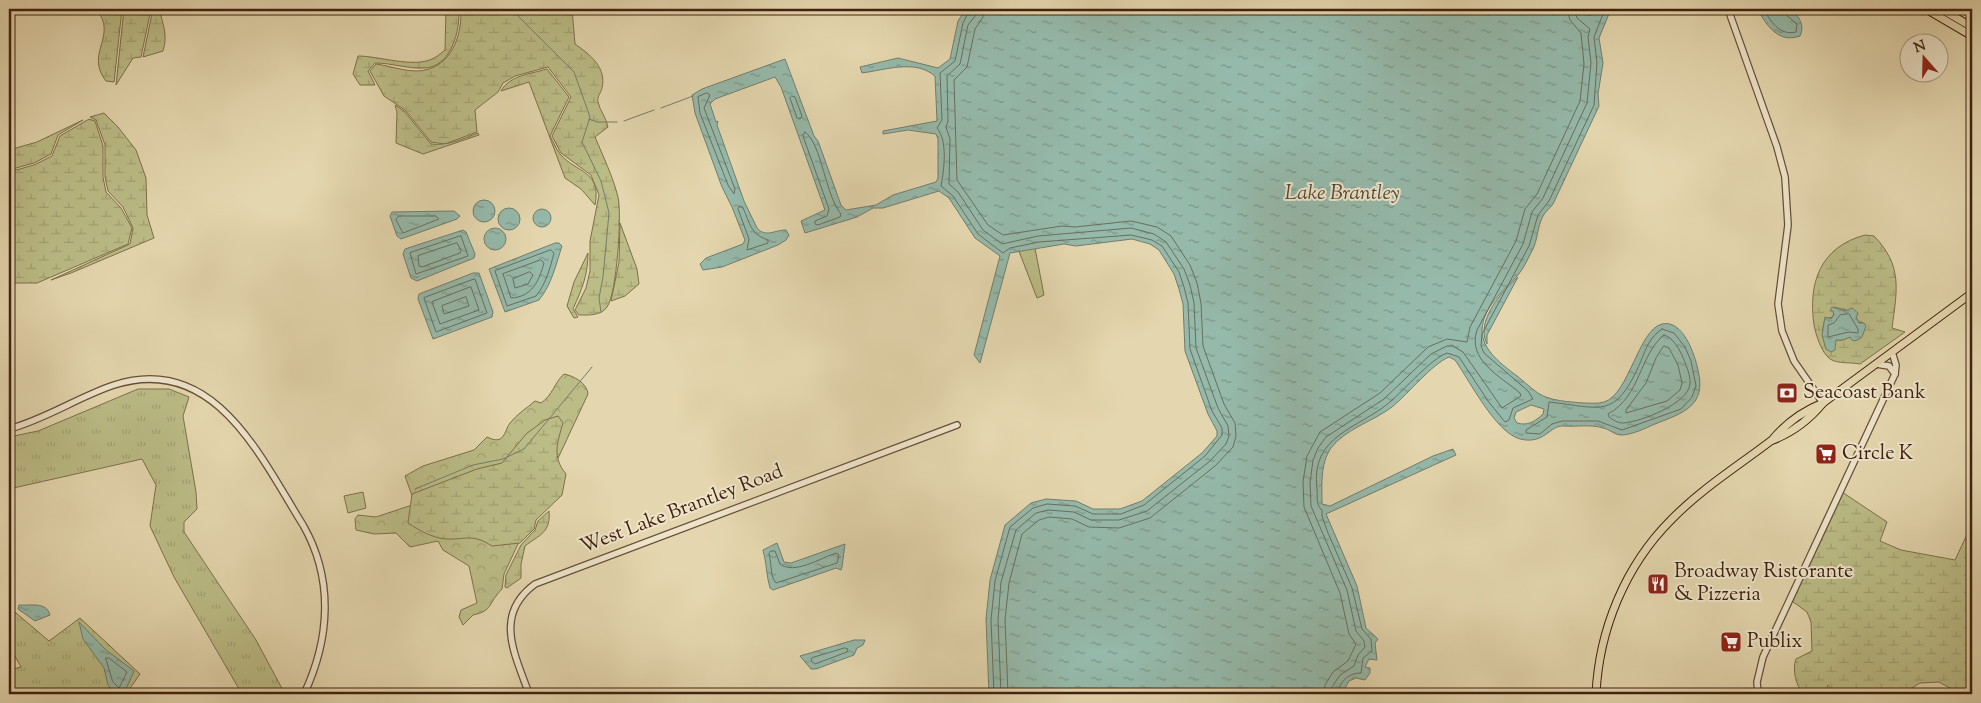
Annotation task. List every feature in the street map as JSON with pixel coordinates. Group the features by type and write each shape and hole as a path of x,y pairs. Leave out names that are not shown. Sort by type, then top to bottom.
{"main road":[{"path":"1926,9 1972,36"},
{"path":"1941,9 1972,27"},
{"path":"1596,694 1600,661 1611,618 1624,585 1645,551 1669,522 1689,503 1772,440 1793,430 1813,415 1823,403 1972,293"}],"street":[{"path":"1728,9 1777,147 1785,177 1788,225 1778,304 1782,331 1794,361 1823,403"},
{"path":"1758,694 1758,682 1763,658 1895,374 1896,365 1892,352"},
{"path":"1876,364 1889,366 1895,374"},
{"path":"9,429 112,386 140,380 158,380 186,386 210,398 225,409 250,440 299,518 310,537 319,562 325,597 324,637 316,666 304,694"},
{"name":"West Lake Brantley Road","path":"529,694 513,650 510,628 516,605 535,584 956,425"}],"green space":[{"path":"96,9 122,9 114,82 106,81 100,71 98,62 104,28 102,19"},
{"path":"124,9 151,9 141,57 133,58 116,85"},
{"path":"153,9 159,9 164,30 163,51 143,57"},
{"path":"446,9 459,9 459,17 456,36 448,54 442,61 434,66 425,68 375,63 368,71 375,85 360,85 353,74 358,56 415,62 432,59 445,50"},
{"path":"461,9 572,9 575,44 586,52 599,67 603,80 598,102 608,127 595,137 616,189 619,206 618,253 614,286 607,307 601,312 579,315 575,310 586,288 590,271 590,241 599,195 591,175 561,153 552,136 571,97 548,67 515,76 503,83 498,92 475,110 477,132 445,144 431,142 405,110 384,96 370,71 376,64 416,71 423,71 438,65 455,45 460,27"},
{"path":"547,69 569,97 550,136 560,154 591,178 595,185 595,205 581,189 565,178 529,82 501,91 515,78"},
{"path":"395,105 404,111 431,144 449,143 478,133 479,135 423,154 396,143 397,112"},
{"path":"104,113 136,150 146,178 147,215 154,238 51,280 130,244 133,228 123,207 108,191 105,177 105,145 96,120 90,117"},
{"path":"89,119 95,121 103,146 103,177 106,192 121,208 132,228 128,244 37,283 10,283 9,172 34,165 52,156 60,136"},
{"path":"83,120 58,135 51,154 34,163 9,170 9,150 37,142"},
{"path":"620,223 637,269 639,284 625,296 611,301 619,262"},
{"path":"1865,235 1874,236 1890,258 1896,279 1892,328 1905,332 1860,364 1837,362 1830,359 1822,348 1814,325 1813,295 1820,269 1837,248","holes":["1834,307 1858,313 1856,317 1859,323 1862,322 1857,340 1850,337 1836,340 1834,345 1826,349 1823,327 1825,319 1833,317"]},
{"path":"1034,243 1044,295 1037,298 1017,246"},
{"path":"588,253 584,282 573,309 578,317 574,318 567,306 574,282"},
{"path":"564,374 572,376 579,381 585,387 588,394 504,574 502,589 487,609 473,615 463,625 459,617 461,610 477,603 469,566 443,550 438,541 410,547 396,533 374,534 356,530 355,519 358,515 376,517 415,504 405,476 423,466 474,450 487,437 497,440 501,439 513,420 535,401 541,403 545,400"},
{"path":"138,389 169,389 189,397 183,416 196,492 197,509 184,522 184,532 256,640 285,694 242,694 174,577 150,526 156,485 142,459 9,489 9,437 38,431"},
{"path":"558,416 563,423 557,456 566,474 562,495 536,520 534,529 520,543 492,546 474,538 445,539 435,537 408,523 412,494 477,469 502,463 526,434 545,420"},
{"path":"363,492 366,508 348,513 344,496"},
{"path":"1842,492 1887,522 1880,541 1901,550 1955,560 1972,524 1972,694 1961,694 1939,682 1920,683 1902,694 1835,694 1828,685 1827,688 1803,694 1795,677 1794,668 1796,659 1812,651 1811,622 1807,612 1792,601"},
{"path":"549,511 546,529 525,546 521,564 521,578 507,588 505,587 506,575 521,545 535,530 538,521"},
{"path":"9,607 49,641 80,618 140,674 126,694 9,694 9,670 21,667 9,645"}],"water":[{"path":"1782,8 1793,12 1801,23 1802,31 1800,36 1785,37 1774,32 1757,9"},
{"name":"Lake Brantley","path":"966,9 1584,9 1590,16 1593,9 1611,9 1599,38 1603,63 1598,94 1599,106 1553,204 1543,216 1534,247 1526,263 1518,275 1490,306 1483,322 1483,337 1488,349 1497,360 1543,396 1560,401 1597,403 1604,402 1613,397 1627,376 1646,338 1654,329 1662,324 1669,324 1682,332 1694,356 1700,382 1696,400 1683,412 1630,434 1619,435 1594,426 1564,426 1554,428 1535,439 1520,439 1501,427 1484,405 1455,360 1449,357 1428,372 1392,407 1337,441 1327,454 1322,475 1322,504 1330,506 1433,456 1453,449 1456,455 1326,514 1357,586 1366,628 1378,639 1375,643 1377,660 1369,659 1365,667 1370,668 1370,673 1365,680 1356,678 1349,681 1342,694 989,694 986,619 990,580 1005,525 1031,503 1046,499 1076,501 1093,509 1120,509 1142,501 1202,453 1217,436 1217,431 1208,414 1185,351 1183,304 1174,274 1159,250 1150,244 1132,239 1076,246 1064,244 1010,253 980,363 974,355 1000,256 975,238 949,198 939,191 883,208 873,208 857,217 805,233 801,221 825,210 781,87 775,77 715,99 710,104 716,122 718,121 717,125 744,201 757,228 764,233 786,230 789,235 786,240 778,245 722,267 703,270 700,264 706,258 743,244 745,240 722,187 695,113 692,95 702,89 785,59 841,205 846,210 876,205 893,195 936,182 938,178 938,139 936,134 908,130 883,134 883,131 937,121 935,76 918,68 900,67 862,73 860,67 898,58 938,68 950,59 958,21","holes":["1531,405 1544,409 1543,414 1531,423 1517,423 1514,418 1516,412"]},
{"path":"484,200 492,203 495,211 492,219 484,222 476,219 473,211 476,203"},
{"path":"509,208 517,211 520,219 517,227 509,230 501,227 498,219 501,211"},
{"path":"542,209 548,212 551,218 548,224 542,227 536,224 533,218 536,212"},
{"path":"454,211 460,216 457,219 401,239 397,236 390,216 392,212"},
{"path":"495,228 503,231 506,239 503,247 495,250 487,247 484,239 487,231"},
{"path":"463,230 466,232 475,254 474,258 417,281 411,278 403,254 405,249"},
{"path":"559,243 562,246 556,267 539,300 505,312 489,269"},
{"path":"473,273 479,273 493,312 492,317 433,339 418,299 419,294"},
{"path":"1518,277 1487,335 1487,344 1484,335 1487,316 1498,298"},
{"path":"1832,307 1845,311 1852,308 1858,313 1856,317 1859,323 1864,323 1866,326 1862,337 1855,341 1850,337 1836,340 1835,350 1831,352 1826,349 1822,335 1825,317 1831,319 1834,315 1833,311 1830,311"},
{"path":"777,543 784,562 791,563 845,544 841,570 836,568 773,590 770,588 763,550"},
{"path":"19,605 41,606 50,615 35,621 18,609"},
{"path":"79,622 106,650 134,671 126,689 120,693 114,692 108,685 104,668 83,639"},
{"path":"854,640 865,640 863,645 857,648 854,655 816,669 811,669 800,656"}],"waterway":[{"path":"511,9 574,72 590,117 582,142 601,181 609,213 603,277 599,298 601,312"},
{"path":"661,108 693,96"},
{"path":"624,121 654,110"},
{"path":"589,119 597,122 617,122"},
{"path":"415,489 473,465 503,459 524,449 592,367"}],"place":[{"name":"Seacoast Bank","path":"1787,393"},
{"name":"Circle K","path":"1826,454"},
{"name":"Broadway Ristorante & Pizzeria","path":"1658,584"},
{"name":"Publix","path":"1731,642"}]}
